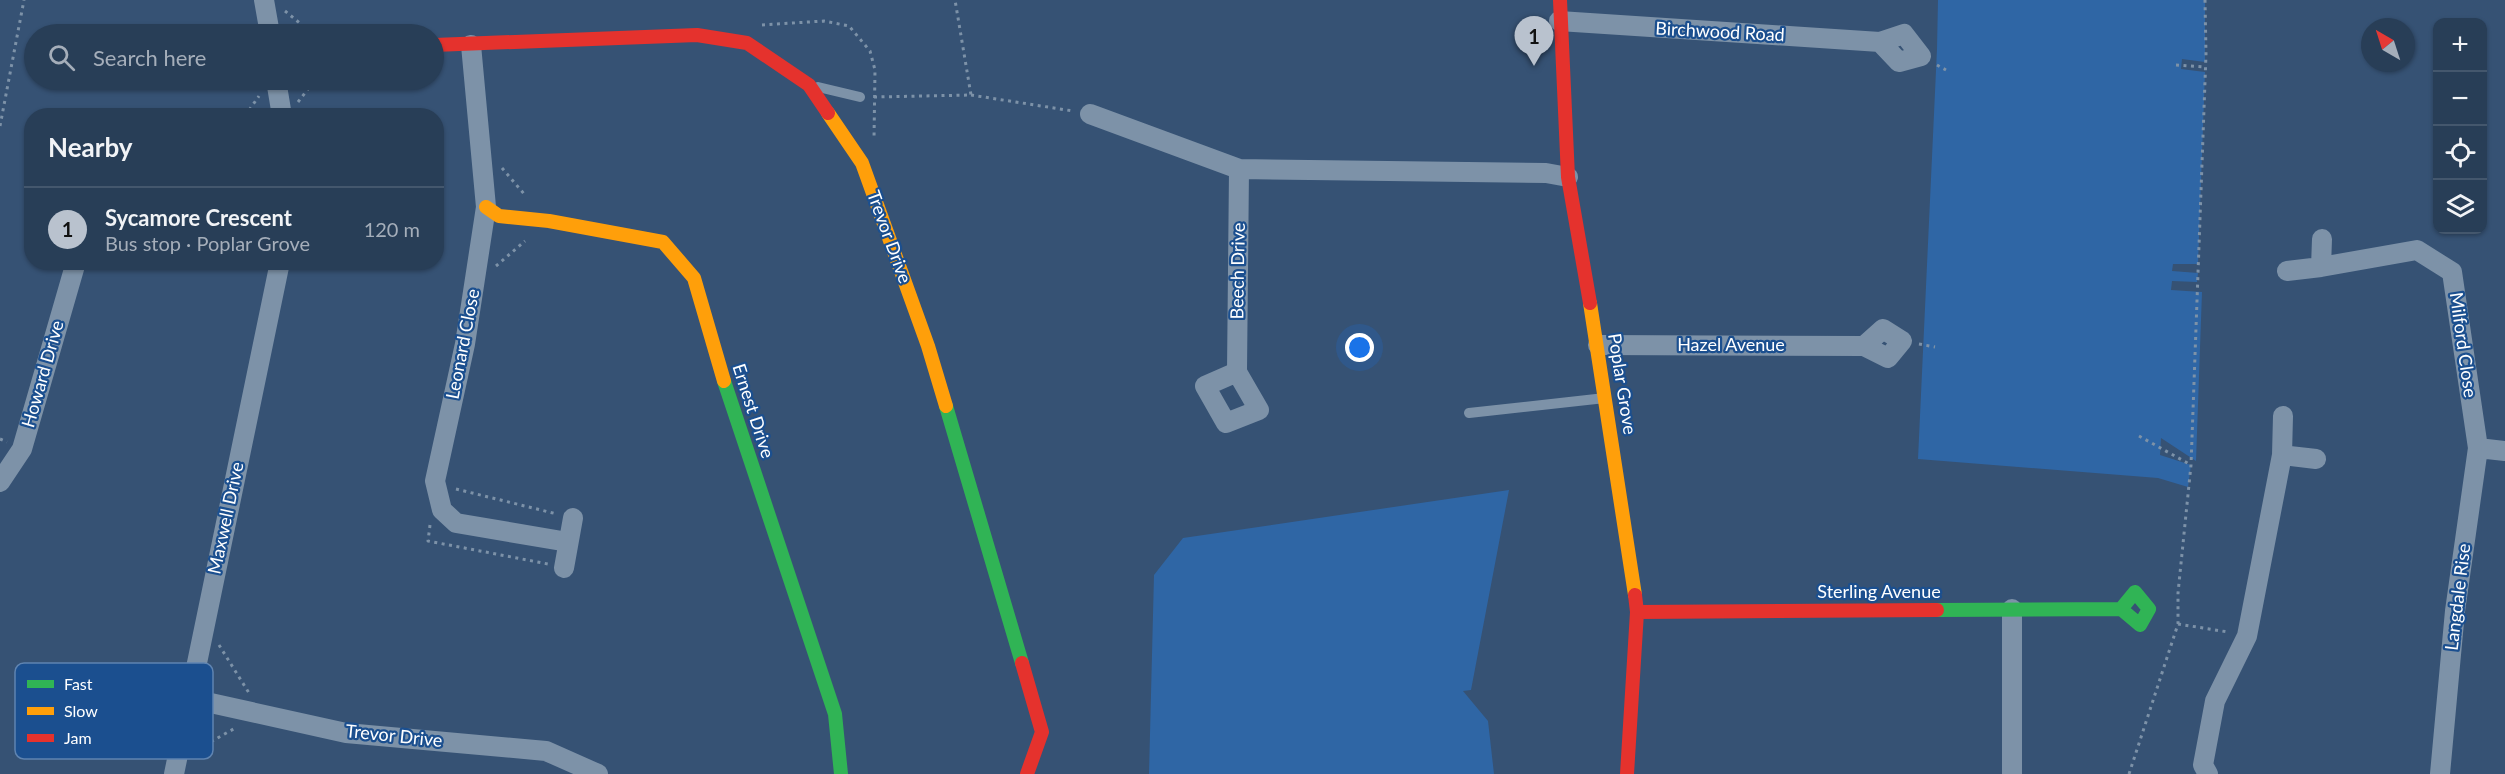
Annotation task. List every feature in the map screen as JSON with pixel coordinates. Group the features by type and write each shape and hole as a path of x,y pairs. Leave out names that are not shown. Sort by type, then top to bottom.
{"street":[{"name":"Poplar Grove","path":"1560,0 1559,21 1568,177 1598,345 1637,612 1627,774"},
{"path":"271,24 272,3"},
{"name":"Birchwood Road","path":"1559,21 1880,42"},
{"name":"Trevor Drive","path":"444,45 697,35 747,43 808,85 862,163 928,346 1042,732 1027,774"},
{"name":"Leonard Close","path":"471,45 486,207 465,344 435,481 442,510 456,523 568,542"},
{"path":"274,90 287,108"},
{"path":"1090,114 1239,169 1546,173 1568,177"},
{"name":"Beech Drive","path":"1237,372 1239,169"},
{"name":"Ernest Drive","path":"486,207 499,216 549,221 663,242 694,278 721,373 836,714 841,774"},
{"path":"2321,267 2322,239"},
{"name":"Milford Close","path":"2286,270 2321,267 2416,249 2452,272 2478,448"},
{"name":"Howard Drive","path":"0,482 22,449 74,270"},
{"name":"Maxwell Drive","path":"195,663 278,270"},
{"name":"Hazel Avenue","path":"1598,345 1864,346"},
{"path":"2208,774 2203,765 2215,701 2247,636 2282,455 2283,416"},
{"path":"2478,448 2505,451"},
{"name":"Langdale Rise","path":"2440,774 2454,611 2478,448"},
{"path":"2282,455 2316,459"},
{"path":"564,568 573,518"},
{"path":"2012,609 2012,774"},
{"name":"Sterling Avenue","path":"1637,612 2121,609"},
{"name":"Trevor Drive","path":"213,703 346,733 546,751 598,774"}],"lane":[{"path":"808,85 860,96"},
{"path":"1469,413 1606,398"}],"path":[{"path":"0,126 24,0"},
{"path":"955,0 971,95"},
{"path":"2129,774 2178,624 2178,593 2191,465 2205,67 2205,0"},
{"path":"272,3 300,24"},
{"path":"2176,65 2205,67"},
{"path":"251,108 265,90"},
{"path":"292,108 307,90"},
{"path":"860,96 971,95 1090,114"},
{"path":"482,147 527,196"},
{"path":"475,284 549,221"},
{"path":"2139,436 2191,465"},
{"path":"435,481 466,493 573,518"},
{"path":"204,620 261,714 213,744"},
{"path":"2178,624 2247,636"},
{"path":"175,768 189,759"}],"shaded area":[{"path":"1938,0 2205,0 2205,62 2182,59 2181,69 2205,72 2198,264 2173,264 2172,271 2198,273 2197,282 2172,281 2171,290 2202,292 2196,461 2161,438 2160,455 2191,465 2188,487 2158,478 1918,459"},
{"path":"1509,490 1471,690 1463,691 1488,721 1494,774 1149,774 1154,575 1183,538"}],"traffic: fast":[{"path":"724,381 835,714 841,774"},
{"path":"946,406 1022,663"},
{"path":"1937,610 2121,609 2140,625 2149,609 2135,592 2121,609"}],"traffic: slow":[{"path":"828,113 862,163 928,346 946,406"},
{"path":"486,207 499,216 549,221 663,242 694,278 724,381"},
{"path":"1590,303 1635,595"}],"traffic: jam":[{"path":"1560,0 1568,177 1590,303"},
{"path":"444,45 697,35 747,43 809,85 828,113"},
{"path":"1627,774 1637,612 1635,595"},
{"path":"1637,612 1937,610"},
{"path":"1022,663 1042,732 1027,774"}],"place":[{"name":"Sycamore Crescent","path":"1534,66"}]}
